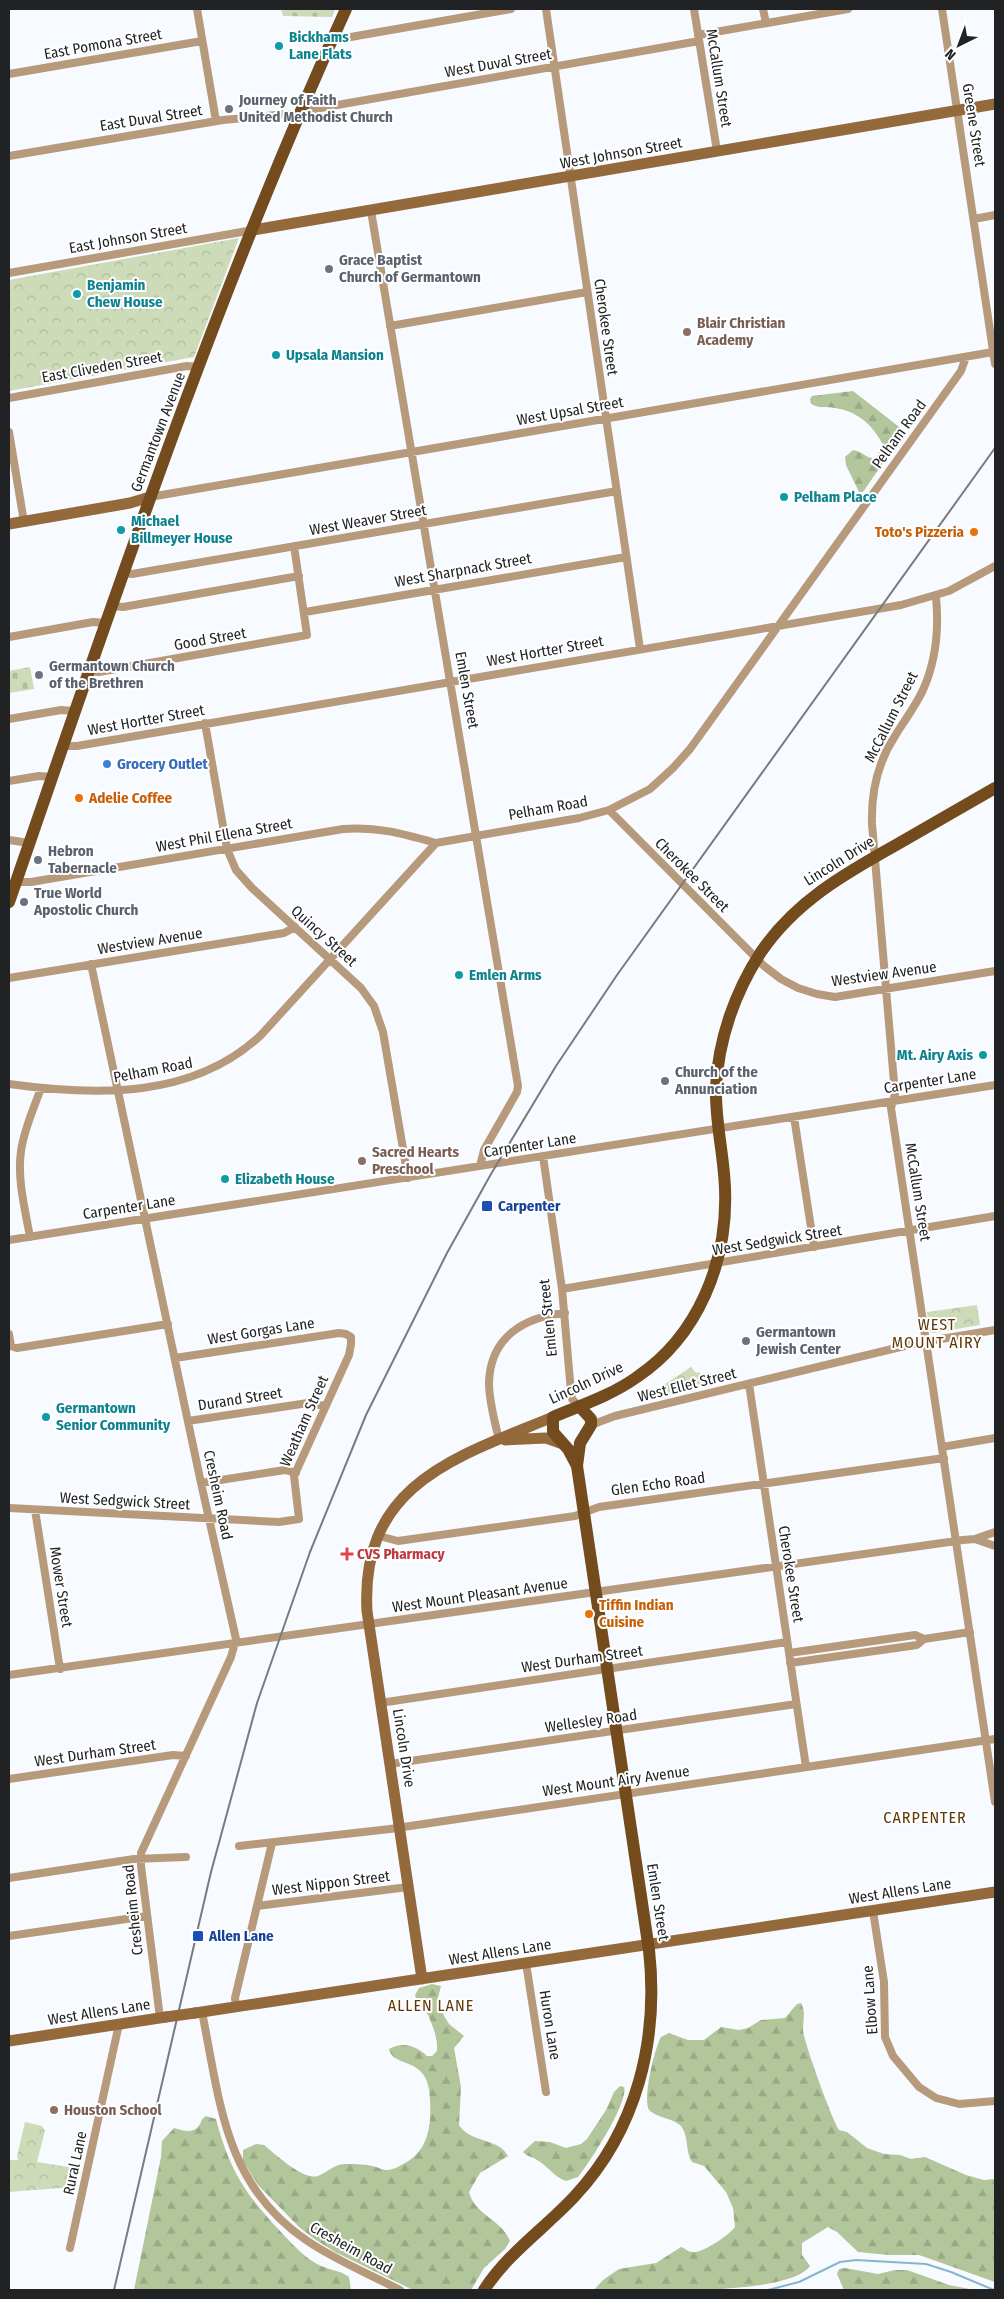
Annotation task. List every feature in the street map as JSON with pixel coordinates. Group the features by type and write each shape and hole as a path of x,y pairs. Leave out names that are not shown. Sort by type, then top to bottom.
{"main road":[{"name":"Germantown Avenue","path":"9,902 74,711 150,498 299,113 346,9"},
{"name":"Lincoln Drive","path":"553,1417 628,1383 650,1368 671,1349 695,1316 707,1292 721,1243 725,1206 724,1172 718,1129 716,1085 724,1038 735,1002 757,959 780,928 805,903 834,881 995,788"},
{"name":"Emlen Street","path":"484,2290 512,2254 580,2190 599,2166 622,2128 640,2082 648,2044 652,1997 648,1944 577,1466 578,1451 587,1430 590,1416 579,1406"},
{"name":"Emlen Street","path":"553,1417 553,1432 577,1466"},
{"path":"563,1444 576,1442 587,1430"}],"street":[{"path":"197,9 216,121"},
{"path":"332,38 345,38 511,9"},
{"name":"Cherokee Street","path":"546,9 640,649"},
{"name":"McCallum Street","path":"694,9 716,151"},
{"path":"763,9 766,23"},
{"name":"West Duval Street","path":"299,113 554,67 843,9"},
{"name":"Greene Street","path":"942,9 995,364"},
{"name":"East Pomona Street","path":"9,74 202,41"},
{"name":"West Johnson Street","path":"253,230 995,104"},
{"name":"East Duval Street","path":"9,156 216,121 299,113"},
{"name":"Emlen Street","path":"371,211 518,1086 517,1092 482,1155 480,1166"},
{"path":"974,219 995,215"},
{"name":"East Johnson Street","path":"9,273 253,230"},
{"path":"390,326 587,292"},
{"name":"West Upsal Street","path":"150,498 994,352"},
{"name":"Pelham Road","path":"9,1084 41,1088 119,1091 183,1080 204,1074 232,1059 261,1035 436,843 579,818 609,810 650,788 673,768 690,749 961,372 966,357"},
{"name":"East Cliveden Street","path":"9,398 187,366 200,367"},
{"path":"9,432 24,522"},
{"name":"West Weaver Street","path":"123,573 132,574 616,491"},
{"path":"9,524 150,498"},
{"path":"294,546 305,612"},
{"name":"West Sharpnack Street","path":"305,612 626,557"},
{"name":"West Hortter Street","path":"62,746 77,746 901,605 936,597 978,577 995,566"},
{"path":"111,606 123,607 299,576"},
{"name":"McCallum Street","path":"936,597 937,633 931,667 918,700 886,753 876,785 872,816 895,1094 891,1108 995,1802"},
{"name":"Good Street","path":"88,671 100,672 307,635 305,612"},
{"path":"9,637 93,622 105,623"},
{"path":"9,719 61,710 74,711"},
{"name":"Quincy Street","path":"205,723 227,849 232,863 240,876 367,995 380,1019 408,1178"},
{"path":"9,781 39,776 52,776"},
{"name":"Cherokee Street","path":"609,810 757,959"},
{"name":"West Phil Ellena Street","path":"16,882 31,882 343,829 388,830 436,843"},
{"path":"9,840 29,843"},
{"name":"Westview Avenue","path":"9,978 284,933 295,927"},
{"name":"Westview Avenue","path":"757,959 789,984 817,994 843,996 995,971"},
{"name":"Cresheim Road","path":"92,964 236,1644 140,1859 163,2018"},
{"name":"Carpenter Lane","path":"9,1240 995,1085"},
{"path":"30,1236 21,1178 21,1152 24,1135 41,1088"},
{"path":"794,1117 814,1247"},
{"name":"Emlen Street","path":"542,1156 562,1288 571,1392 572,1398 579,1406"},
{"name":"West Sedgwick Street","path":"562,1288 995,1216"},
{"path":"563,1444 546,1438 499,1440 489,1385 490,1372 496,1352 508,1335 523,1324 538,1317 565,1313"},
{"path":"9,1334 12,1348 17,1348 168,1324"},
{"name":"West Ellet Street","path":"587,1430 615,1416 926,1341 995,1330"},
{"name":"West Gorgas Lane","path":"175,1358 339,1333 350,1337"},
{"name":"Weatham Street","path":"299,1519 294,1482 296,1473 349,1354 350,1337"},
{"name":"Cherokee Street","path":"749,1384 806,1767"},
{"name":"Durand Street","path":"188,1421 308,1403 325,1406"},
{"name":"Lincoln Drive","path":"422,1979 369,1625 366,1598 367,1578 379,1536 397,1505 422,1479 449,1462 553,1417"},
{"path":"942,1447 995,1438"},
{"name":"Glen Echo Road","path":"379,1536 390,1541 398,1541 575,1516 599,1507 944,1458"},
{"path":"201,1483 285,1470 296,1473"},
{"name":"West Sedgwick Street","path":"9,1508 279,1522 299,1519"},
{"name":"Mower Street","path":"36,1510 60,1669"},
{"path":"975,1539 995,1532"},
{"path":"975,1539 995,1546"},
{"name":"West Mount Pleasant Avenue","path":"9,1675 975,1539"},
{"path":"790,1663 917,1645 924,1639 970,1632"},
{"path":"789,1653 915,1635 924,1639"},
{"name":"West Durham Street","path":"380,1703 787,1642"},
{"name":"Wellesley Road","path":"390,1764 796,1704"},
{"name":"West Mount Airy Avenue","path":"240,1846 272,1844 399,1827 995,1739"},
{"name":"West Durham Street","path":"9,1779 173,1755 186,1756"},
{"path":"236,2006 235,1998 272,1844"},
{"path":"9,1878 140,1859 186,1857"},
{"name":"West Nippon Street","path":"257,1906 408,1887"},
{"name":"West Allens Lane","path":"9,2041 995,1892"},
{"name":"Elbow Lane","path":"874,1910 884,1982 886,2037 893,2056 919,2087 936,2098 959,2104 995,2101"},
{"path":"9,1936 147,1916"},
{"name":"Huron Lane","path":"526,1963 546,2092"},
{"name":"Cresheim Road","path":"198,2012 229,2138 237,2160 258,2194 273,2213 305,2240 400,2290"},
{"name":"Rural Lane","path":"70,2248 119,2024"}],"green space":[{"path":"281,9 335,9 332,17 283,16"},
{"path":"239,238 194,357 9,391 9,280"},
{"path":"853,391 898,426 903,434 863,492 859,492 846,465 845,457 853,450 873,458 879,451 882,443 868,424 856,415 832,407 814,406 811,404 810,399 812,396"},
{"path":"30,667 34,689 9,693 9,671"},
{"path":"977,1305 980,1325 933,1333 930,1331 927,1312"},
{"path":"691,1367 696,1373 699,1372 708,1384 666,1394 662,1386"},
{"path":"432,1984 441,1986 438,1998 444,2016 449,2024 464,2036 454,2048 461,2087 459,2125 470,2135 498,2146 508,2156 480,2173 469,2192 476,2206 501,2228 510,2241 505,2249 484,2268 471,2290 413,2290 335,2252 299,2227 258,2185 243,2161 243,2150 256,2144 264,2145 298,2171 305,2175 318,2176 342,2164 365,2165 389,2170 399,2167 414,2157 421,2149 428,2131 430,2121 429,2089 426,2079 421,2072 391,2055 389,2049 404,2045 414,2047 427,2056 432,2056 437,2051 436,2037 432,2024 415,1995 419,1988"},
{"path":"801,2003 804,2013 803,2030 808,2050 839,2130 847,2132 867,2148 884,2154 900,2155 911,2159 925,2157 966,2175 984,2180 995,2179 995,2282 919,2255 858,2252 837,2232 828,2227 802,2243 802,2255 810,2266 796,2276 773,2283 709,2290 594,2290 603,2280 619,2269 656,2263 681,2247 691,2252 702,2250 721,2239 735,2227 733,2208 726,2192 704,2166 692,2162 681,2126 653,2113 648,2106 647,2097 650,2075 655,2052 661,2037 669,2033 688,2040 704,2040 721,2027 739,2030 748,2028 761,2020 785,2018 797,2004"},
{"path":"620,2086 624,2087 624,2095 615,2119 591,2160 578,2177 566,2181 554,2174 541,2162 523,2152 535,2141 550,2142 566,2148 581,2144 587,2139 606,2110 614,2092"},
{"path":"206,2116 216,2119 233,2167 257,2205 288,2240 307,2257 321,2266 349,2277 351,2290 134,2290 161,2157 162,2141 174,2128 187,2131 196,2129"},
{"path":"25,2122 42,2126 45,2131 37,2162 75,2168 73,2187 9,2192 10,2160 18,2160 17,2156"},
{"path":"845,2268 878,2274 895,2270 907,2270 949,2285 975,2290 844,2290 837,2274 839,2269"}],"waterway":[{"path":"768,2290 799,2282 840,2262 856,2260 926,2264 994,2290"}],"railway":[{"path":"114,2290 211,1872 257,1703 310,1552 366,1415 447,1253 491,1174 556,1066 617,975 995,448"}],"place":[{"name":"Bickhams Lane Flats","path":"279,46"},
{"name":"Journey of Faith United Methodist Church","path":"229,109"},
{"name":"Grace Baptist Church of Germantown","path":"329,269"},
{"name":"Benjamin Chew House","path":"77,294"},
{"name":"Blair Christian Academy","path":"687,332"},
{"name":"Upsala Mansion","path":"276,355"},
{"name":"Pelham Place","path":"784,497"},
{"name":"Michael Billmeyer House","path":"121,530"},
{"name":"Toto's Pizzeria","path":"974,532"},
{"name":"Germantown Church of the Brethren","path":"39,675"},
{"name":"Grocery Outlet","path":"107,764"},
{"name":"Adelie Coffee","path":"79,798"},
{"name":"Hebron Tabernacle","path":"38,860"},
{"name":"True World Apostolic Church","path":"24,902"},
{"name":"Emlen Arms","path":"459,975"},
{"name":"Mt. Airy Axis","path":"983,1055"},
{"name":"Church of the Annunciation","path":"665,1081"},
{"name":"Sacred Hearts Preschool","path":"362,1161"},
{"name":"Elizabeth House","path":"225,1179"},
{"name":"Carpenter","path":"487,1206"},
{"name":"Germantown Jewish Center","path":"746,1341"},
{"name":"Germantown Senior Community","path":"46,1417"},
{"name":"CVS Pharmacy","path":"347,1554"},
{"name":"Tiffin Indian Cuisine","path":"589,1614"},
{"name":"Allen Lane","path":"198,1936"},
{"name":"Houston School","path":"54,2110"}],"district":[{"name":"WEST MOUNT AIRY","path":"937,1333"},
{"name":"CARPENTER","path":"925,1817"},
{"name":"ALLEN LANE","path":"431,2005"}]}
